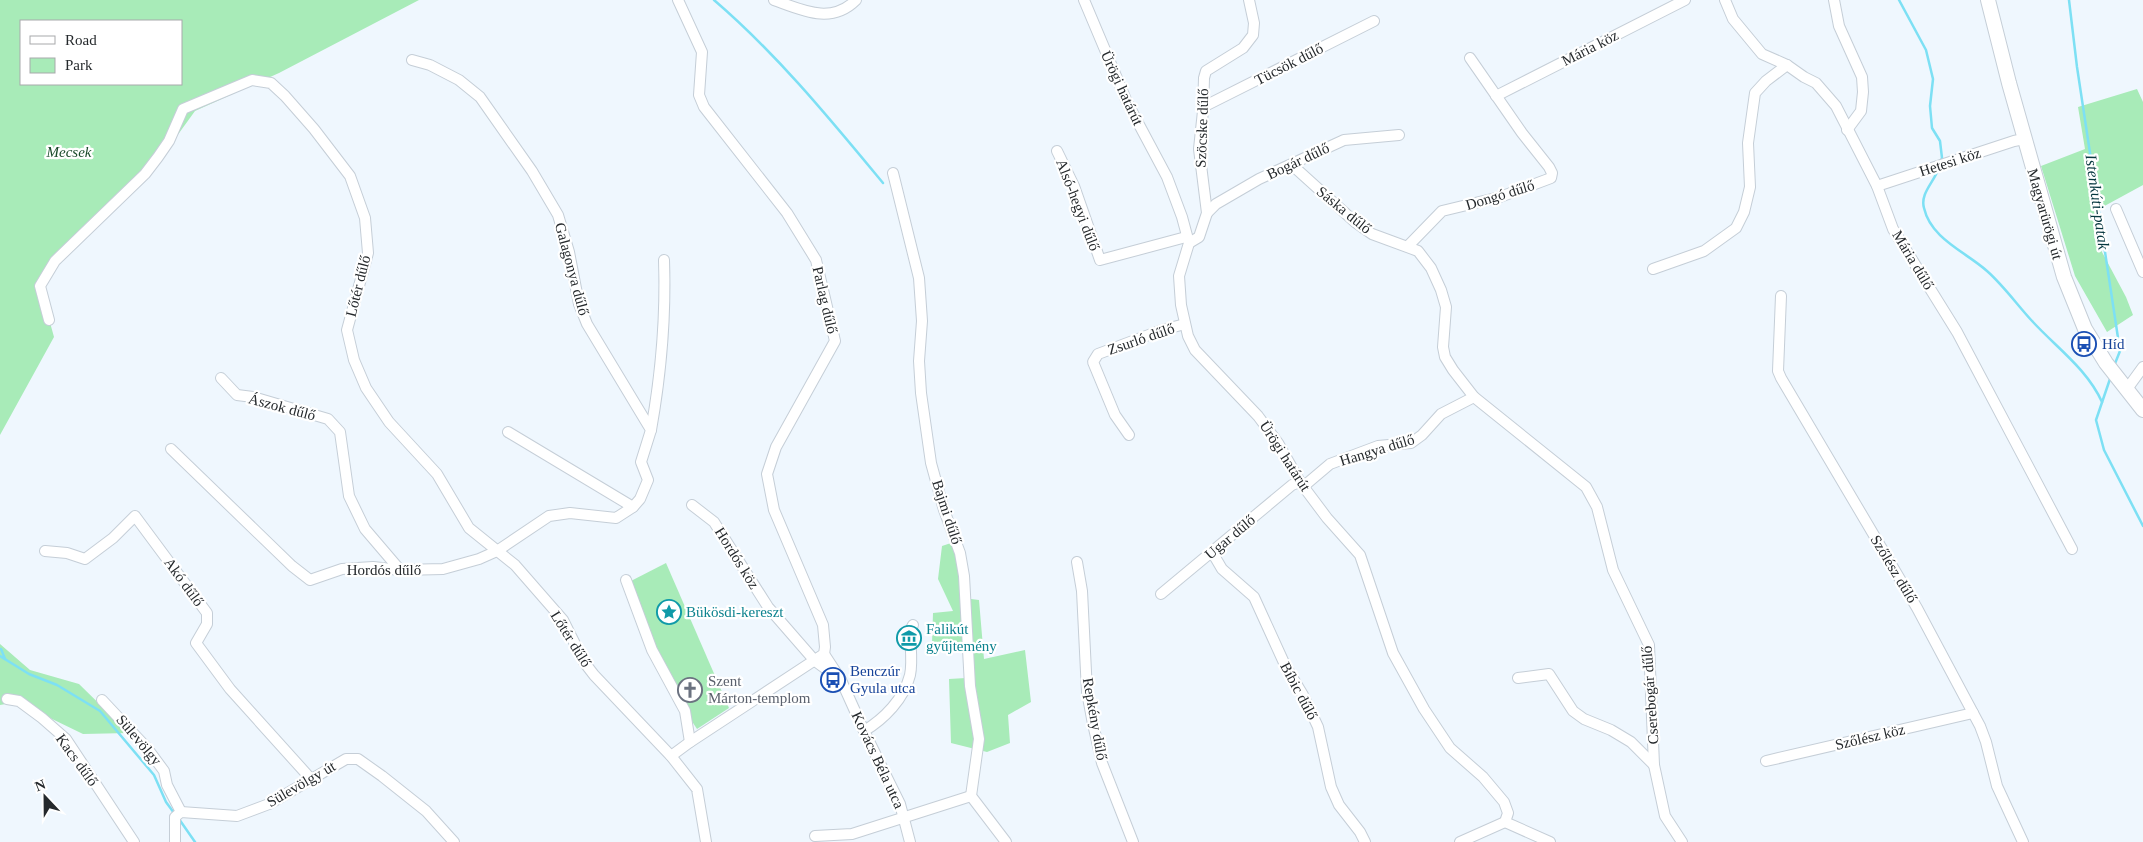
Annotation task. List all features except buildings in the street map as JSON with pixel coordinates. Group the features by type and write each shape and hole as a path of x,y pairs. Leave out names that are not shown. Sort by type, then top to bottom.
{"main road":[{"name":"Magyarürögi út","path":"1988,0 2024,139 2064,277 2085,329 2106,363 2143,410"}],"street":[{"name":"Parlag dűlő","path":"678,0 702,52 699,95 704,107 787,213 816,260 827,302 834,341 776,448 767,474 774,510 822,626 822,654"},
{"path":"774,0 813,14 832,14 848,8 856,0"},
{"name":"Ürögi határút","path":"1084,0 1127,102 1167,177 1182,217 1188,240 1179,276 1181,305 1188,336 1195,350 1258,416 1278,443 1302,484 1327,518 1360,555 1393,653 1424,709 1450,748 1483,776 1504,802 1508,813 1505,822"},
{"name":"Szöcske dűlő","path":"1188,240 1199,237 1207,213 1199,149 1204,78 1206,71 1243,48 1253,35 1254,23 1248,0"},
{"name":"Mária köz","path":"1496,96 1685,0"},
{"path":"1718,0 1727,5"},
{"path":"1834,0 1839,26 1862,77 1863,92 1860,111 1847,130"},
{"name":"Mária dűlő","path":"1727,5 1733,18 1762,54 1787,65 1816,83 1836,106 1877,186 1894,229 1957,332 2072,549"},
{"name":"Tücsök dűlő","path":"1203,107 1374,21"},
{"name":"Dongó dűlő","path":"1408,246 1442,211 1500,197 1551,178 1552,173 1549,167 1470,58"},
{"name":"Galagonya dűlő","path":"412,60 430,65 459,80 480,97 532,171 558,215 569,252 578,304 587,324 651,430"},
{"path":"1653,269 1704,251 1736,228 1744,212 1750,187 1748,143 1755,93 1774,74 1787,65"},
{"name":"Lőtér dűlő","path":"50,320 40,286 55,260 145,174 169,141 183,109 252,80 271,83 314,129 350,176 366,218 368,253 347,330 354,360 366,388 389,422 437,474 470,528 515,565 563,620 584,662 594,675 671,756 697,789 706,842"},
{"name":"Bogár dűlő","path":"1207,213 1216,204 1277,170 1344,140 1399,135"},
{"name":"Hetesi köz","path":"1877,186 2024,139"},
{"name":"Alsó-hegyi dűlő","path":"1057,150 1074,186 1100,260 1188,240"},
{"name":"Sáska dűlő","path":"1292,164 1355,222 1372,234 1418,251 1431,268 1446,307 1443,347 1445,356 1474,397"},
{"name":"Bajmi dűlő","path":"893,172 919,278 922,321 919,361 921,393 931,463 944,510 960,553 964,576 970,686 979,739 971,796"},
{"path":"2116,209 2143,272"},
{"path":"651,430 658,387 665,291 664,260"},
{"name":"Szőlész dűlő","path":"1781,296 1778,371 1781,378 1917,608 1973,713 1986,742 1997,786 2023,842"},
{"name":"Zsurló dűlő","path":"1129,435 1115,415 1093,362 1098,354 1162,330 1185,324"},
{"path":"2126,389 2143,367"},
{"name":"Ászok dűlő","path":"220,378 238,395 253,397 328,419 340,432 349,496 365,529 400,570"},
{"name":"Hangya dűlő","path":"1302,484 1330,464 1378,446 1410,443 1422,435 1441,414 1474,397"},
{"name":"Cserebogár dűlő","path":"1474,397 1586,487 1597,507 1613,570 1649,645 1654,765 1665,816 1682,842"},
{"name":"Hordós dűlő","path":"171,449 292,566 310,580 342,569 443,570 479,559 497,550 549,516 570,513 616,518 633,507 645,491 648,480 641,462 651,430"},
{"path":"508,432 633,507"},
{"name":"Ugar dűlő","path":"1161,594 1292,485 1302,484"},
{"name":"Hordós köz","path":"692,505 714,522 768,607 822,654 841,680"},
{"name":"Akó dűlő","path":"45,551 67,553 85,559 113,538 135,516 207,613 207,624 196,643 230,689 311,778"},
{"name":"Bíbic dűlő","path":"1212,552 1222,569 1254,597 1285,665 1303,695 1318,727 1331,787 1339,805 1365,842"},
{"name":"Repkény dűlő","path":"1077,562 1082,591 1087,692 1102,763 1133,842"},
{"path":"626,580 652,650 685,711 690,742"},
{"path":"864,731 876,724 893,706 902,692 910,674 910,631 913,625"},
{"path":"671,756 822,654"},
{"path":"1518,678 1549,674 1573,711 1631,742 1654,765"},
{"name":"Kovács Béla utca","path":"841,680 900,804 910,842"},
{"name":"Kacs dűlő","path":"7,699 19,701 66,739 130,841"},
{"name":"Sülevölgy","path":"102,700 147,748 164,772 178,814"},
{"name":"Szőlész köz","path":"1766,761 1973,713"},
{"name":"Sülevölgy út","path":"178,814 237,816 269,804 346,759 358,759 426,811 454,842"},
{"path":"815,836 852,838 904,818 971,796 1006,842"},
{"path":"176,842 178,814"},
{"path":"1460,842 1505,822 1550,842"}],"green space":[{"name":"Mecsek","path":"0,0 419,0 279,73 195,111 148,176 55,261 38,279 54,337 0,435"},
{"path":"2137,89 2143,102 2143,185 2099,209 2094,237 2126,297 2133,315 2107,332 2075,276 2041,166 2085,149 2078,107"},
{"path":"951,543 971,599 979,600 984,659 1025,650 1031,702 1008,715 1010,743 987,752 951,743 949,679 966,678 965,648 932,644 933,613 953,611 938,579 942,546"},
{"path":"666,563 729,708 697,729 669,686 627,583"},
{"path":"0,644 30,670 79,684 129,733 83,734 17,702 0,705"}],"waterway":[{"path":"714,0 760,42 823,111 883,183"},
{"path":"1899,0 1926,50 1933,79 1930,106 1932,128 1940,141 1942,158 1940,163"},
{"name":"Istenkúti-patak","path":"2069,0 2077,67 2120,351 2114,366"},
{"path":"1938,170 1925,193 1923,203 1928,219 1934,228 1941,237 1979,264 1999,283 2033,322 2080,369 2096,390 2102,402"},
{"path":"2111,376 2096,420 2104,450 2143,526"},
{"path":"1,649 5,659"},
{"path":"0,656 29,674 57,685 100,711 154,775 166,802 174,813"},
{"path":"179,819 195,842"}],"place":[{"name":"Híd","path":"2084,344"},
{"name":"Bükösdi-kereszt","path":"669,612"},
{"name":"Falikút gyűjtemény","path":"909,638"},
{"name":"Benczúr Gyula utca","path":"833,680"},
{"name":"Szent Márton-templom","path":"690,690"}]}
